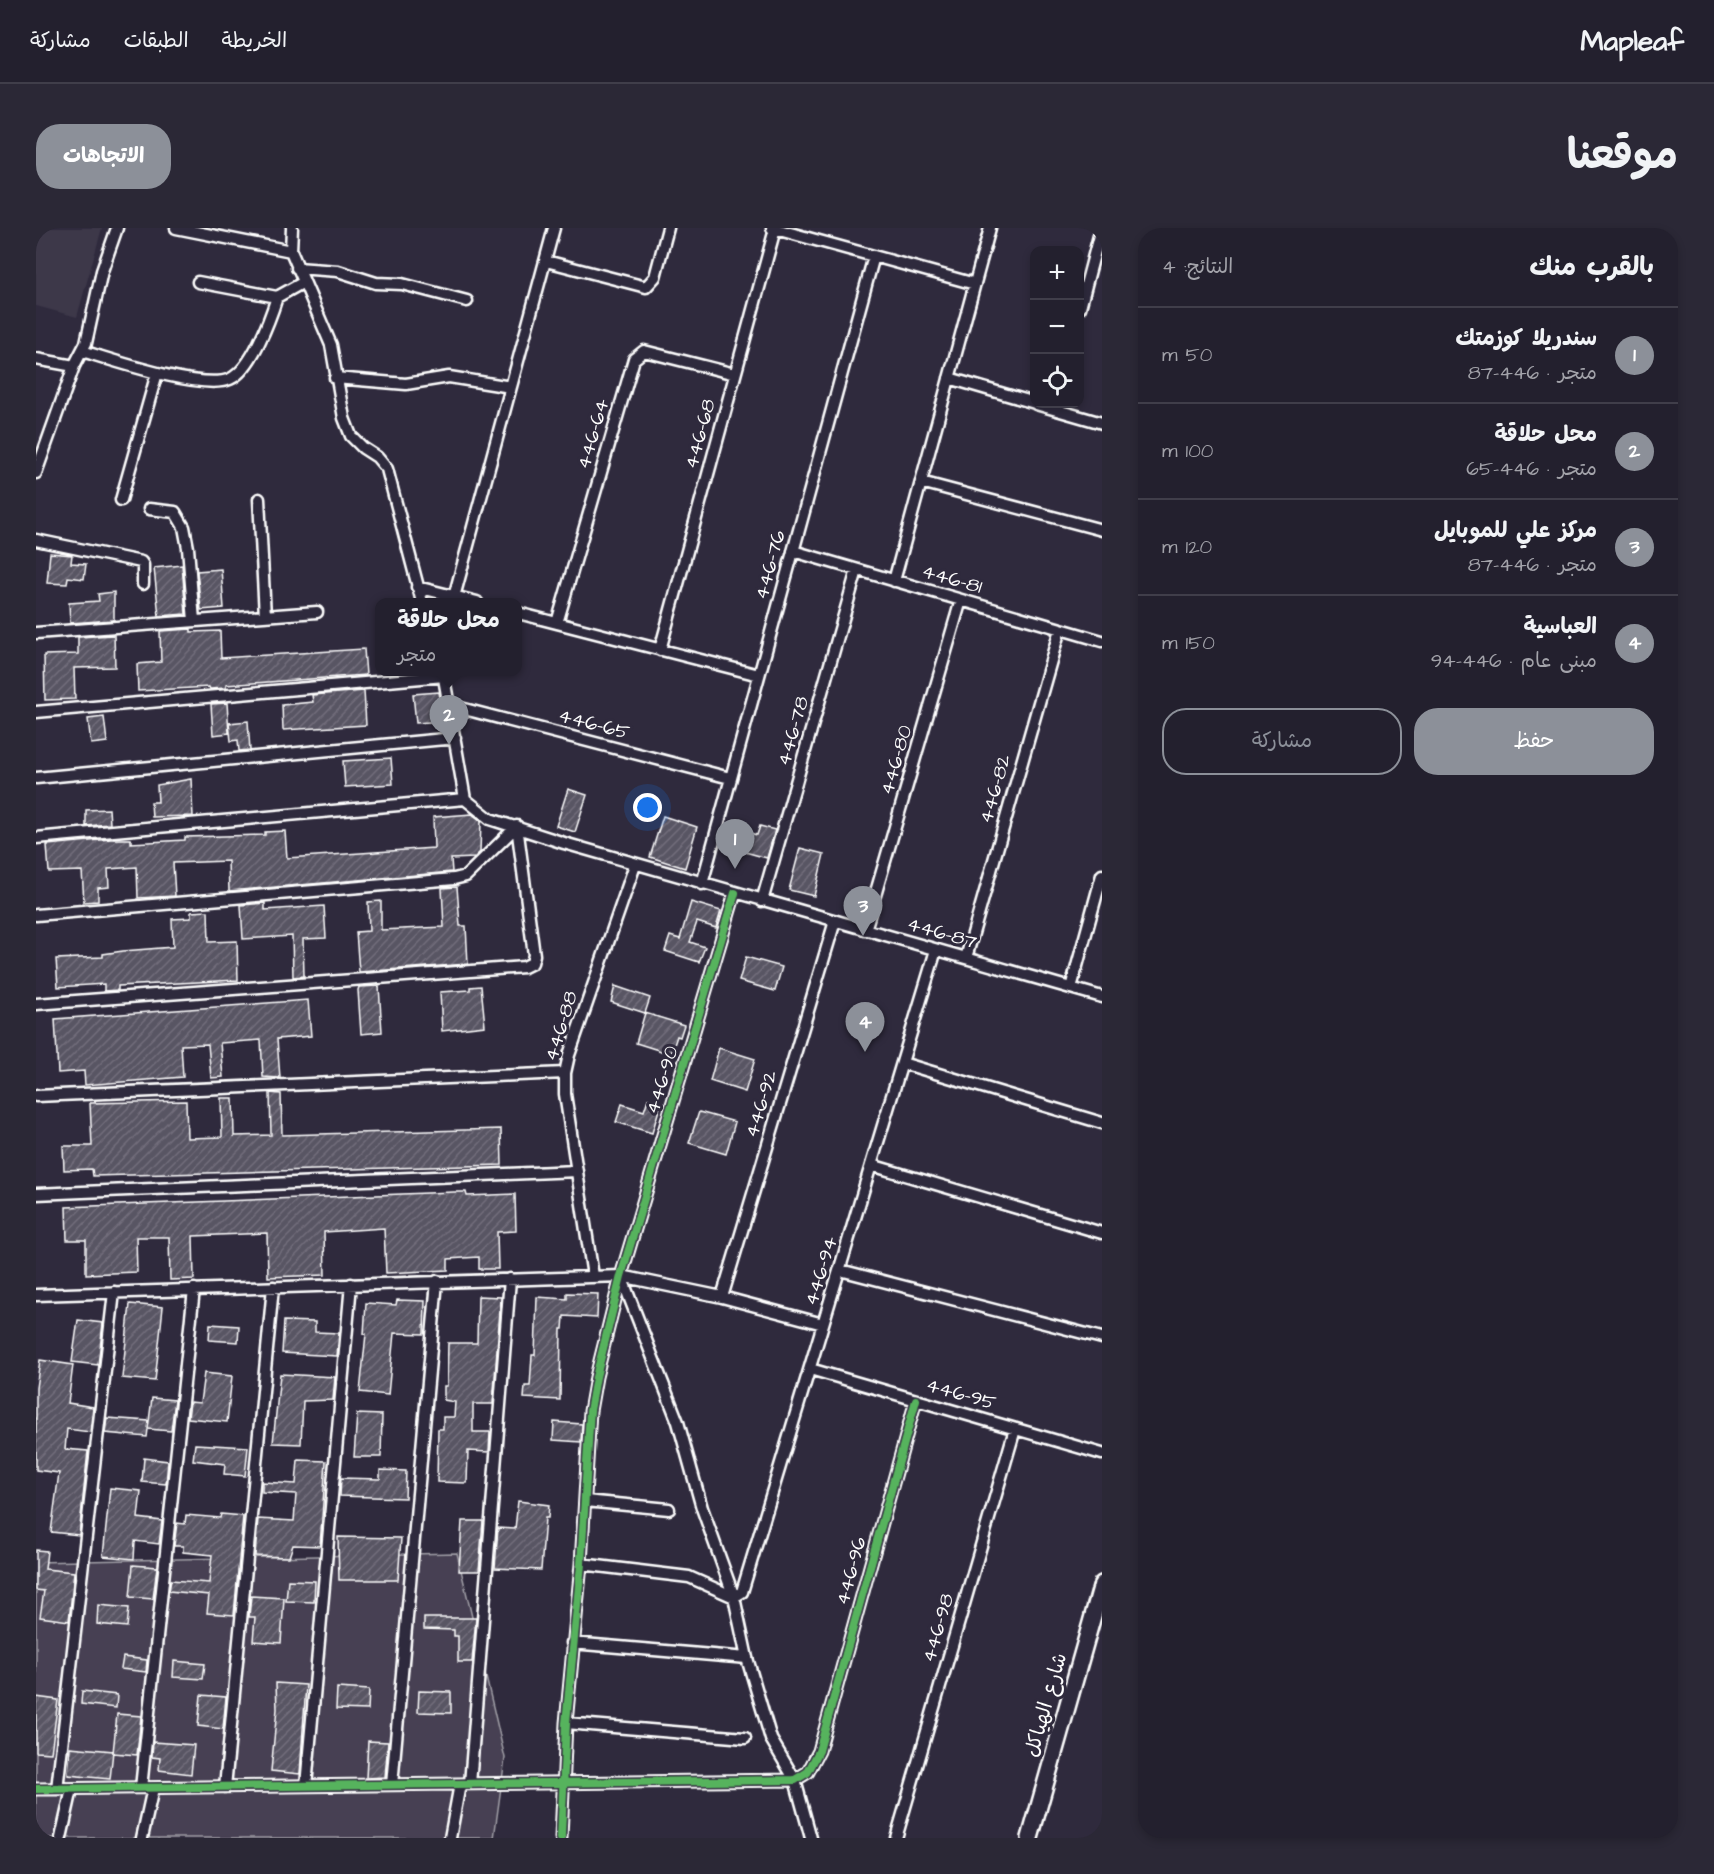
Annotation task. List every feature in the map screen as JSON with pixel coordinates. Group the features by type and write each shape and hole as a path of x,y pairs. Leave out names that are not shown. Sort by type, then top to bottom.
{"street":[{"path":"36,473 74,366 91,326 102,272 117,228"},
{"path":"176,228 230,234 291,251"},
{"path":"292,228 291,251 331,345 335,378 344,418 351,436 377,457 387,469 420,598"},
{"path":"454,597 554,228"},
{"path":"546,261 646,287 655,277 668,228"},
{"path":"774,228 975,284"},
{"name":"446-68","path":"660,650 774,228"},
{"path":"894,581 990,228"},
{"path":"1082,300 1101,228"},
{"name":"446-76","path":"702,884 873,256"},
{"path":"297,268 344,272 376,283 414,287 467,301"},
{"path":"198,282 277,297"},
{"path":"82,351 157,373 219,382 231,378 242,370 261,336 277,297 304,282"},
{"name":"446-64","path":"557,623 634,359 645,351 735,374"},
{"path":"36,359 74,366"},
{"path":"121,500 157,373"},
{"path":"335,378 406,384 449,377 512,387"},
{"path":"949,378 1030,402"},
{"path":"1059,408 1102,423"},
{"path":"921,482 1102,530"},
{"path":"259,499 265,616"},
{"path":"149,509 175,513 184,527 194,621"},
{"path":"36,540 141,562 143,584"},
{"name":"446-81","path":"793,552 1102,641"},
{"name":"446-78","path":"762,901 857,570"},
{"path":"417,587 458,598"},
{"name":"446-80","path":"865,930 961,600"},
{"path":"36,633 317,612"},
{"path":"522,614 759,675"},
{"name":"446-82","path":"966,958 1060,629"},
{"path":"36,712 423,676"},
{"path":"36,838 465,799 444,676"},
{"name":"446-65","path":"449,705 730,778"},
{"path":"36,778 455,738"},
{"name":"446-87","path":"465,799 490,819 564,843 1102,997"},
{"path":"36,915 454,879 466,876 517,826"},
{"path":"36,1004 524,967 532,963 534,955 517,826"},
{"name":"446-88","path":"593,1276 565,1094 565,1073 635,865"},
{"path":"1071,988 1101,881"},
{"name":"446-90","path":"561,1838 562,1784 572,1643 585,1501 590,1411 596,1377 621,1276 735,893"},
{"name":"446-92","path":"722,1297 835,921"},
{"name":"446-94","path":"734,1597 742,1592 936,950"},
{"path":"902,1063 1102,1123"},
{"path":"36,1096 565,1073"},
{"path":"871,1165 1102,1233"},
{"path":"36,1194 577,1171"},
{"path":"840,1270 1102,1338"},
{"path":"621,1276 678,1422 702,1508 734,1597 747,1658 771,1739 795,1780 812,1838"},
{"path":"36,1294 621,1276 722,1297 823,1323"},
{"path":"450,1838 465,1784 510,1279"},
{"path":"392,1785 437,1281"},
{"path":"306,1786 351,1284"},
{"path":"225,1787 273,1287"},
{"path":"141,1788 194,1289"},
{"path":"57,1789 114,1292"},
{"name":"446-95","path":"810,1369 1102,1454"},
{"name":"446-96","path":"795,1780 808,1772 819,1751 916,1400"},
{"name":"446-98","path":"896,1838 1015,1429"},
{"path":"585,1501 669,1509"},
{"path":"580,1564 689,1577 734,1597"},
{"name":"شارع الهياكل","path":"1030,1838 1102,1584"},
{"path":"572,1643 747,1658"},
{"path":"566,1723 745,1738"},
{"path":"36,1789 795,1780"},
{"path":"142,1838 153,1788"},
{"path":"61,1838 72,1789"}],"shaded area":[{"path":"36,228 102,228 77,317 36,306"},
{"path":"457,1553 505,1758 494,1838 36,1838 36,1562"}],"building":[{"path":"50,553 72,555 71,563 86,564 84,579 68,577 67,584 47,583"},
{"path":"182,565 186,614 159,616 154,568"},
{"path":"221,569 224,608 201,610 197,571"},
{"path":"114,592 114,620 70,623 69,603 99,601 98,594"},
{"path":"191,629 191,632 220,631 221,658 364,649 366,675 226,685 226,688 138,691 137,664 161,662 160,631"},
{"path":"114,635 115,667 74,668 75,699 45,700 44,655 78,654 78,637"},
{"path":"364,691 366,725 283,730 282,705 313,702 312,695"},
{"path":"439,692 444,721 416,723 413,694"},
{"path":"227,703 229,733 213,735 211,704"},
{"path":"104,717 107,742 91,744 88,719"},
{"path":"248,721 250,750 239,751 238,740 231,741 229,723"},
{"path":"391,758 393,784 345,787 343,761"},
{"path":"191,779 193,816 152,817 151,802 158,802 157,785"},
{"path":"568,789 587,795 575,832 556,826"},
{"path":"109,809 110,824 86,826 86,810"},
{"path":"472,814 481,821 480,852 474,858 451,859 452,872 229,891 228,861 173,863 175,896 138,898 137,867 108,869 109,887 98,888 98,901 84,902 82,871 49,872 47,845 111,839 131,839 131,843 185,840 185,837 265,835 265,832 285,831 287,858 434,848 433,817"},
{"path":"663,816 697,827 685,868 650,857"},
{"path":"760,826 775,830 767,858 734,849 739,830 757,835"},
{"path":"800,848 824,854 814,896 789,890"},
{"path":"457,887 460,926 466,926 468,964 359,972 356,932 369,931 368,902 381,901 381,930 444,927 442,888"},
{"path":"691,902 721,911 716,928 697,922 690,942 705,947 699,962 665,951 670,936 680,939"},
{"path":"265,903 265,910 324,906 326,938 303,939 304,976 293,977 292,936 243,939 241,905"},
{"path":"208,911 209,942 237,941 238,980 118,986 118,990 104,991 104,984 58,987 56,959 103,957 103,954 123,951 173,947 172,919 191,918 191,912"},
{"path":"746,957 782,967 775,991 739,981"},
{"path":"379,986 382,1032 361,1034 359,987"},
{"path":"481,986 485,1026 442,1031 440,992 470,990 470,987"},
{"path":"615,986 650,998 645,1013 611,1002"},
{"path":"308,1000 311,1036 277,1039 280,1078 263,1077 261,1040 220,1043 223,1077 211,1078 208,1044 181,1045 183,1077 85,1085 84,1071 58,1073 55,1019"},
{"path":"645,1013 684,1025 680,1037 677,1036 671,1054 636,1043"},
{"path":"719,1048 755,1059 745,1092 710,1081"},
{"path":"270,1093 281,1094 282,1135 501,1129 502,1165 93,1176 92,1169 64,1170 63,1146 92,1146 90,1103 186,1101 187,1138 222,1137 221,1098 233,1098 234,1136 271,1135"},
{"path":"648,1099 661,1103 652,1133 616,1122 622,1104 644,1111"},
{"path":"699,1112 735,1122 726,1154 689,1143"},
{"path":"466,1192 467,1196 515,1194 516,1231 497,1232 498,1269 479,1269 479,1257 448,1259 448,1270 386,1273 384,1228 324,1232 325,1275 268,1277 267,1233 193,1236 194,1279 170,1280 169,1237 136,1237 137,1272 86,1274 86,1240 67,1240 66,1207"},
{"path":"567,1293 598,1294 597,1318 564,1316 563,1329 561,1329 560,1400 524,1398 525,1386 530,1386 532,1355 535,1355 537,1297 567,1299"},
{"path":"478,1296 501,1297 493,1404 473,1404 473,1432 490,1432 489,1452 468,1451 467,1483 437,1482 438,1429 443,1429 443,1417 454,1417 455,1402 444,1400 444,1386 447,1386 448,1343 477,1343"},
{"path":"397,1300 425,1301 424,1334 394,1333 388,1395 360,1392 366,1334 364,1334 366,1303 396,1305"},
{"path":"130,1304 163,1307 155,1381 122,1378"},
{"path":"78,1320 103,1323 98,1365 72,1362"},
{"path":"284,1321 315,1322 315,1332 339,1333 337,1356 282,1353"},
{"path":"210,1324 239,1326 238,1342 209,1340"},
{"path":"40,1360 73,1365 68,1403 93,1407 90,1432 67,1429 65,1449 88,1451 79,1535 51,1532 59,1473 36,1470 36,1388"},
{"path":"204,1373 232,1376 227,1422 188,1418 190,1402 200,1403"},
{"path":"280,1374 335,1377 333,1400 303,1401 301,1444 273,1443"},
{"path":"152,1398 175,1400 171,1431 148,1429"},
{"path":"357,1414 382,1415 381,1457 354,1457"},
{"path":"107,1418 149,1421 147,1437 105,1433"},
{"path":"554,1422 582,1424 581,1442 553,1440"},
{"path":"195,1444 248,1447 245,1476 224,1474 225,1464 193,1460"},
{"path":"144,1458 168,1461 166,1484 142,1482"},
{"path":"298,1460 326,1461 320,1546 293,1545 289,1557 255,1556 258,1519 294,1521 296,1494 262,1492 262,1482 296,1484"},
{"path":"380,1470 406,1471 405,1498 340,1496 341,1478 380,1479"},
{"path":"110,1488 141,1491 138,1518 162,1521 159,1544 135,1541 134,1559 103,1556"},
{"path":"518,1501 549,1505 548,1518 545,1518 541,1570 495,1568 498,1528 515,1529"},
{"path":"221,1514 243,1516 234,1615 207,1613 209,1595 169,1591 171,1580 209,1583 212,1555 183,1552 183,1546 174,1546 177,1523 185,1524 186,1515 220,1518"},
{"path":"462,1521 483,1521 479,1571 459,1571"},
{"path":"338,1537 401,1538 398,1580 339,1580"},
{"path":"36,1550 47,1551 45,1569 74,1572 69,1621 40,1617 44,1591 36,1590"},
{"path":"133,1565 157,1567 153,1599 130,1597"},
{"path":"288,1580 315,1581 314,1602 286,1601"},
{"path":"251,1596 284,1598 281,1643 253,1641 255,1617 249,1617"},
{"path":"98,1605 129,1608 127,1627 97,1624"},
{"path":"424,1618 476,1618 472,1662 458,1662 458,1636 454,1636 454,1630 424,1629"},
{"path":"123,1657 147,1660 146,1672 121,1669"},
{"path":"174,1661 205,1664 203,1679 173,1677"},
{"path":"276,1683 306,1685 300,1774 271,1771 277,1709"},
{"path":"337,1688 369,1690 368,1710 336,1709"},
{"path":"82,1691 117,1695 116,1708 81,1704"},
{"path":"419,1691 451,1692 451,1713 418,1712"},
{"path":"201,1695 226,1697 223,1729 198,1726"},
{"path":"36,1697 58,1700 51,1753 36,1752"},
{"path":"117,1714 141,1716 137,1755 113,1753"},
{"path":"368,1741 388,1742 385,1777 366,1778"},
{"path":"153,1742 194,1745 191,1774 159,1770 160,1758 152,1757"},
{"path":"70,1747 113,1751 110,1779 68,1775"}],"cycle path":[{"path":"561,1838 566,1723 581,1564 590,1411 596,1377 621,1276 735,893"},
{"path":"36,1789 795,1780 808,1772 819,1751 916,1400"}],"place":[{"name":"محل حلاقة","path":"449,745"},
{"name":"سندريلا كوزمتك","path":"735,869"},
{"name":"مركز علي للموبايل","path":"863,936"},
{"name":"العباسية","path":"865,1052"}]}
